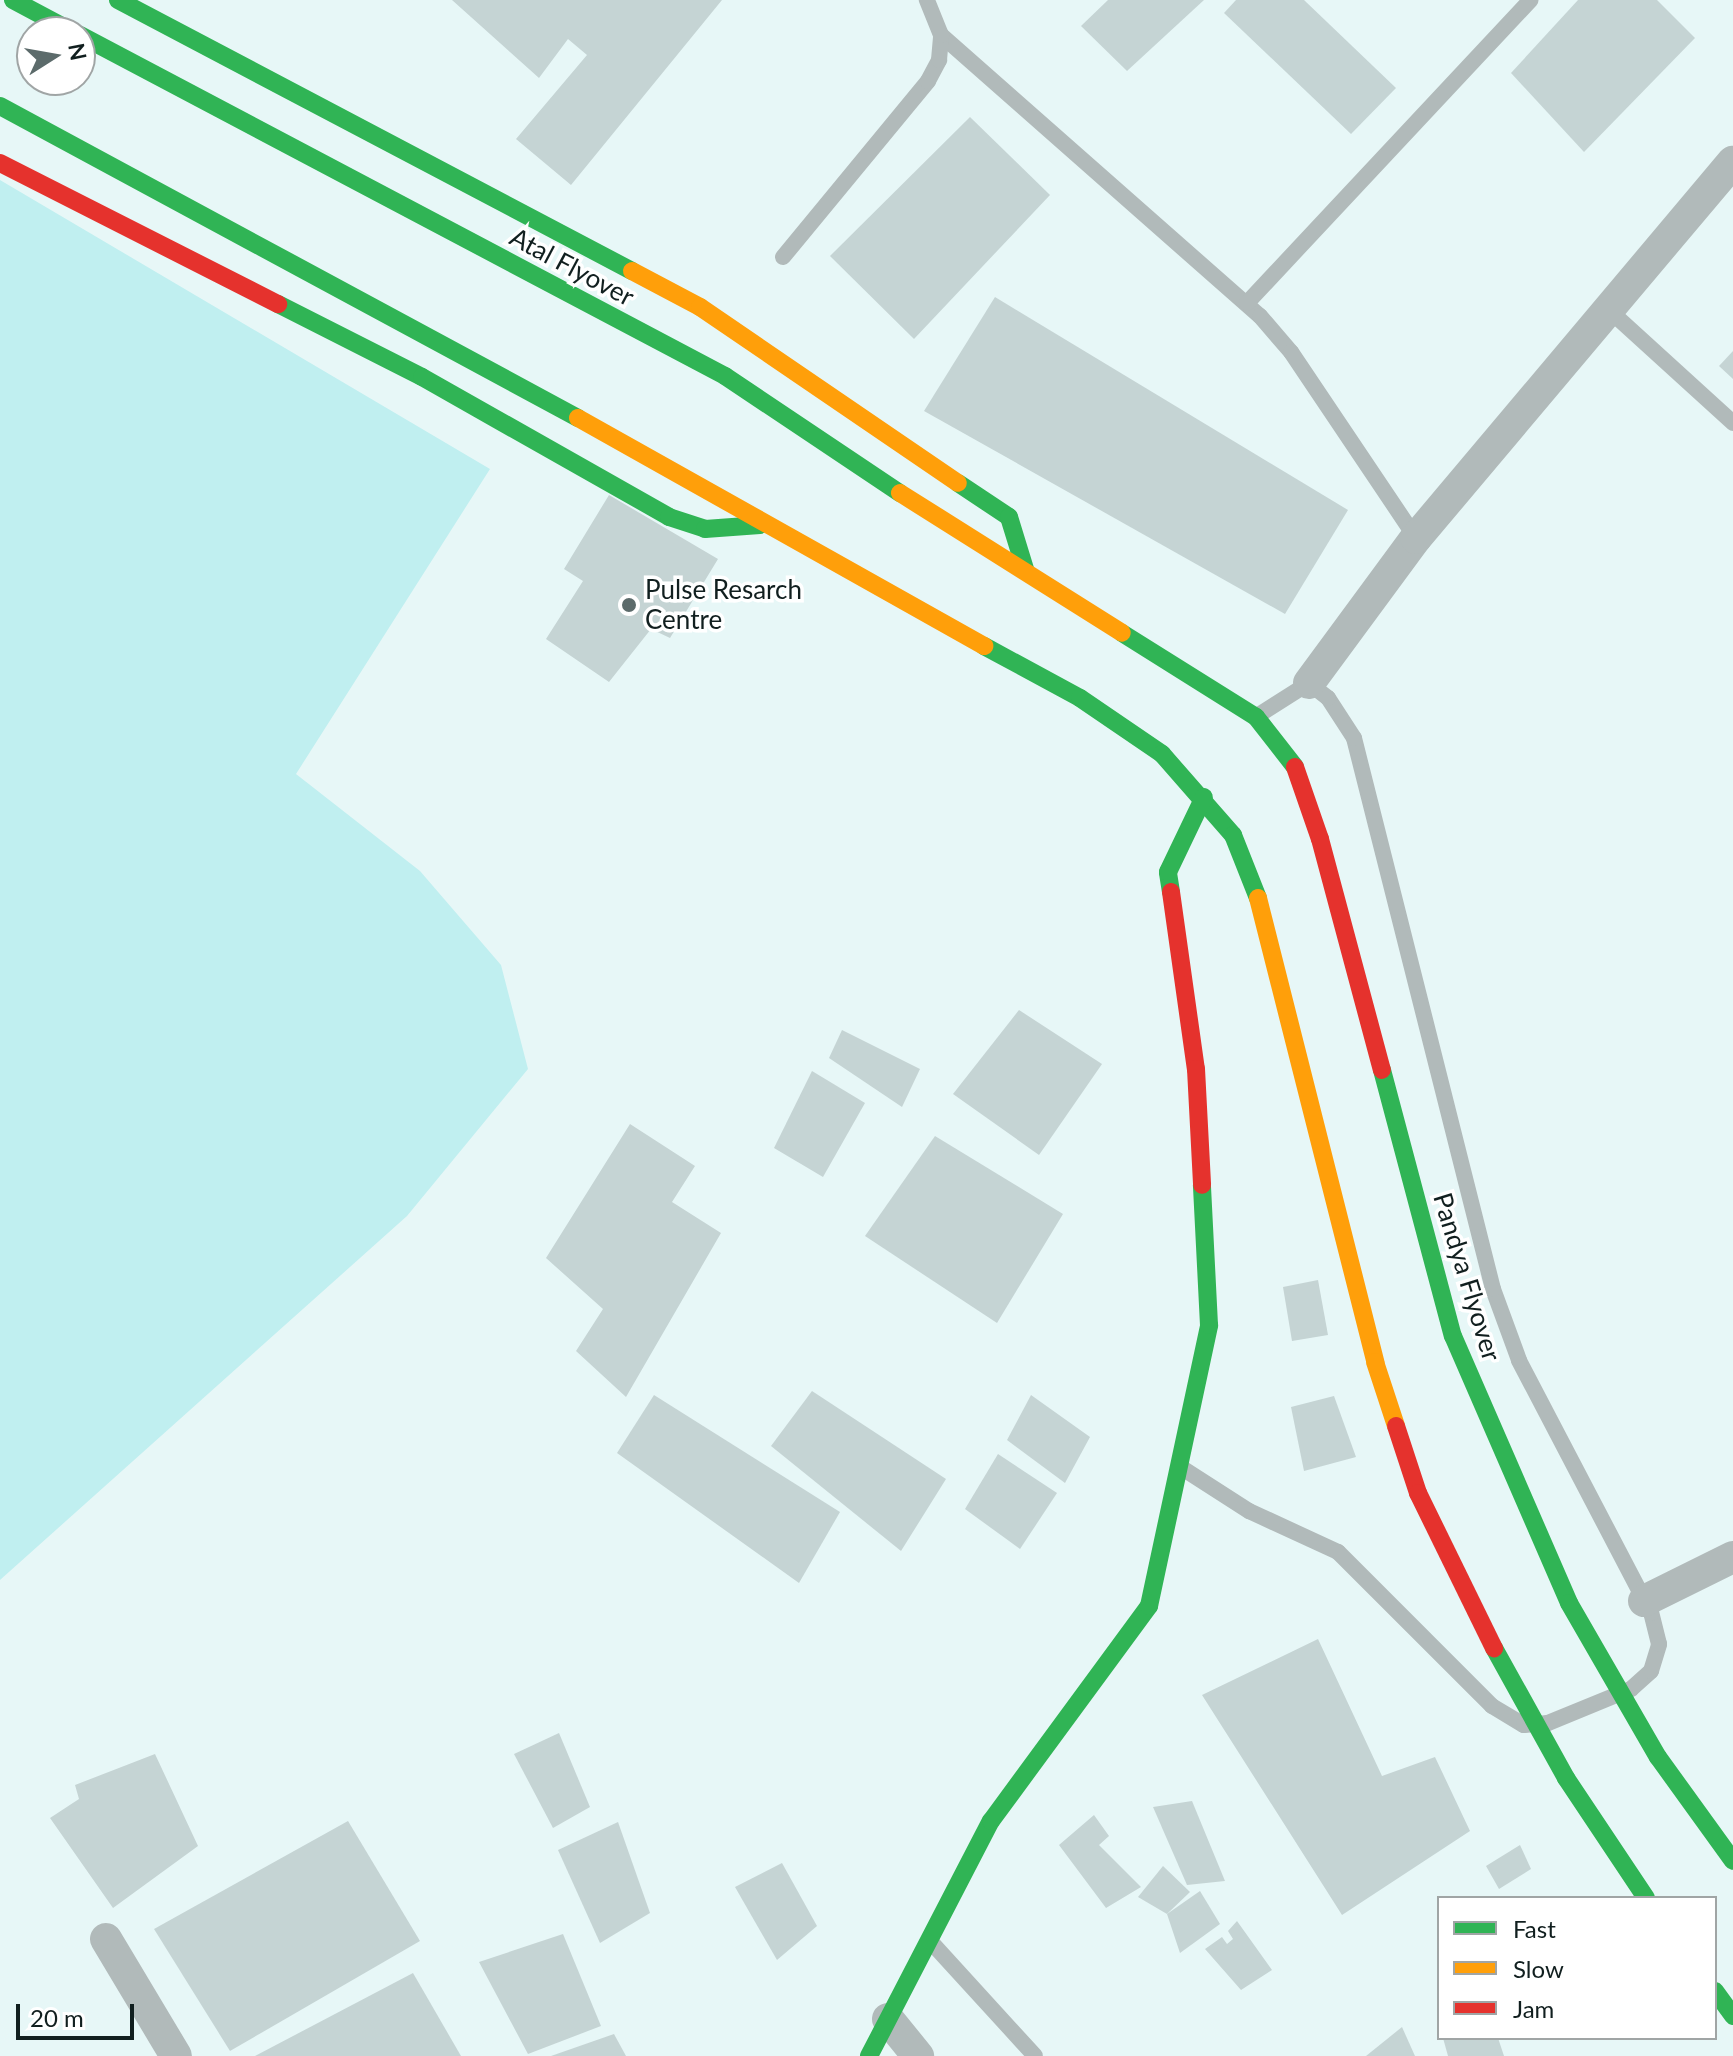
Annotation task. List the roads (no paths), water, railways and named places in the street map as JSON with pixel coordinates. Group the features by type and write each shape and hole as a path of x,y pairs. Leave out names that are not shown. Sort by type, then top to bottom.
{"main road":[{"path":"13,0 43,16"},
{"path":"118,0 700,307 1009,517 1025,569"},
{"name":"Atal Flyover","path":"96,43 725,376 950,526 1025,569 1256,717"},
{"path":"0,106 662,464 760,525 1080,698 1162,754 1204,797 1233,835 1258,898 1375,1362 1418,1493 1499,1659 1566,1778 1645,1896"},
{"path":"0,163 422,377 669,517 705,529 760,525"},
{"name":"Pandya Flyover","path":"1256,717 1295,767 1324,854 1453,1336 1569,1603 1658,1757 1733,1861"},
{"path":"869,2056 991,1821 1149,1606 1209,1325 1196,1069 1168,872 1204,797"},
{"path":"1717,1994 1733,2016"}],"street":[{"path":"1309,683 1416,538 1733,162"},
{"path":"1644,1601 1733,1557"},
{"path":"106,1939 176,2056"},
{"path":"888,2019 918,2056"}],"lane":[{"path":"783,257 928,81 939,60 941,35 927,0"},
{"path":"1247,303 1531,0"},
{"path":"941,35 1247,303 1291,352 1416,538"},
{"path":"1609,310 1733,423"},
{"path":"1179,1466 1249,1511 1338,1552 1492,1706 1524,1725 1548,1723 1631,1689 1651,1671 1659,1644 1644,1601 1519,1360 1493,1289 1354,738 1328,698 1309,683 1256,717"},
{"path":"929,1940 1035,2056"}],"place":[{"name":"Pulse Resarch Centre","path":"629,605"}]}
